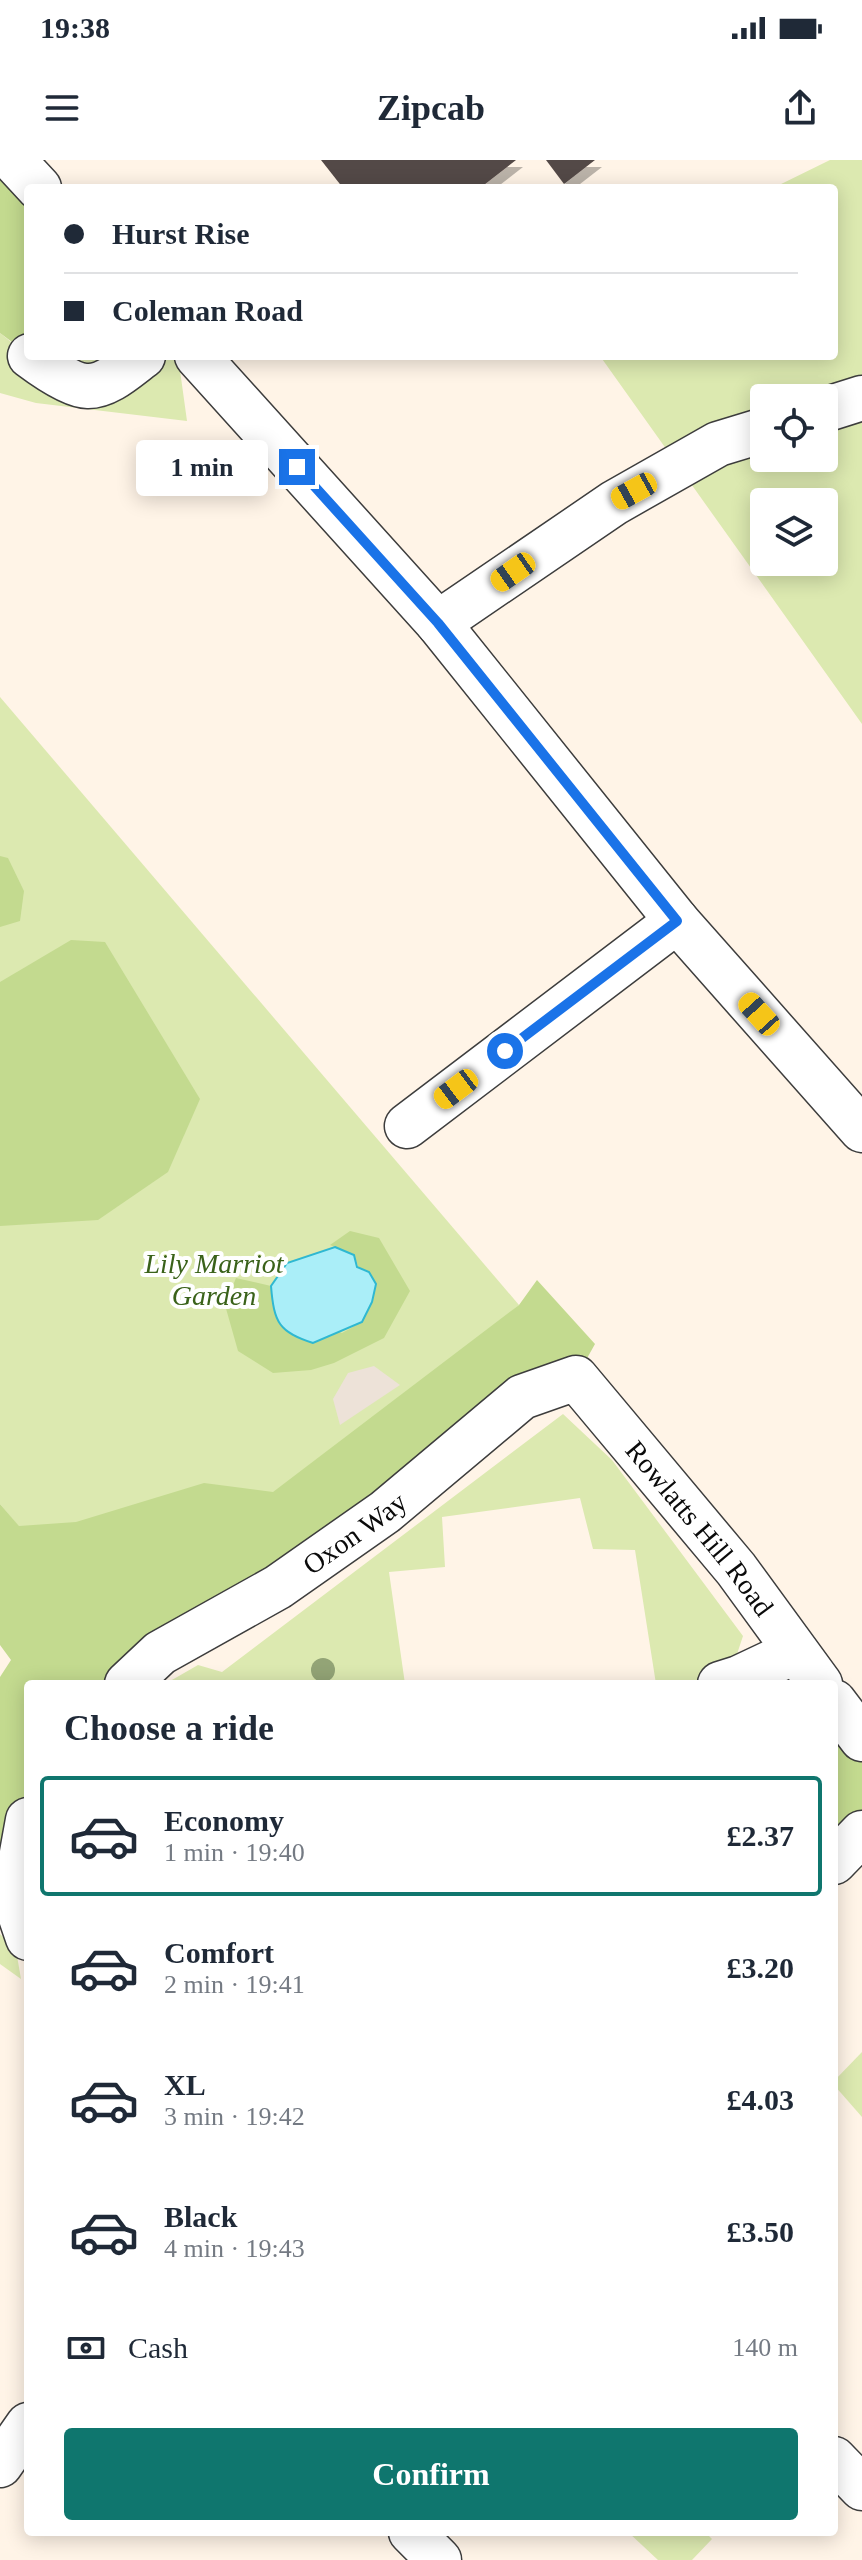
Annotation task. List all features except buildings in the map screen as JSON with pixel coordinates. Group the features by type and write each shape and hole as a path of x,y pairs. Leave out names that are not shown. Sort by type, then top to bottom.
{"street":[{"path":"13,160 35,184"},
{"path":"0,333 24,351"},
{"path":"35,360 51,372 86,386 113,378 138,360"},
{"path":"201,360 438,623 677,921 862,1130"},
{"path":"838,406 862,398"},
{"path":"438,623 614,503 718,444 750,434"},
{"path":"407,1126 677,921"},
{"name":"Rowlatts Hill Road","path":"576,1378 736,1569 807,1668"},
{"name":"Oxon Way","path":"131,1680 160,1653 278,1587 360,1531 522,1397 576,1378"},
{"path":"731,1680 750,1673 807,1668"},
{"path":"838,1707 862,1739"},
{"path":"838,1858 862,1833"},
{"path":"24,1835 7,1900 24,1931"},
{"path":"0,2465 24,2431"}],"green space":[{"path":"0,160 24,184 24,351 0,333"},
{"path":"830,160 862,160 862,724 757,576 838,576 838,488 750,488 750,567 603,360 838,360 838,184 781,184"},
{"path":"0,333 24,353 24,360 179,360 187,421 36,403 0,393"},
{"name":"Lily Marriot Garden","path":"0,697 519,1305 116,1642 0,1504"},
{"path":"0,856 8,858 24,891 20,921 0,927"},
{"path":"71,940 105,942 200,1099 168,1172 98,1220 0,1226 0,982"},
{"path":"350,1231 379,1238 410,1291 384,1338 334,1363 311,1370 273,1373 238,1351 225,1305 236,1278 271,1286 273,1308 342,1333 362,1322 372,1302 354,1255 330,1245"},
{"path":"537,1280 595,1344 576,1378 133,1680 24,1680 24,1832 0,1902 0,1677 11,1660 0,1645 0,1504 19,1526 76,1522 204,1483 273,1492 519,1305"},
{"path":"563,1414 612,1460 743,1636 734,1663 712,1680 655,1680 635,1550 593,1549 580,1498 442,1517 445,1567 389,1572 404,1680 172,1680 198,1665 222,1672"},
{"path":"838,1709 862,1740 862,1831 838,1843"},
{"path":"0,1934 16,1950 21,1979 0,1964"},
{"path":"862,2052 862,2117 838,2090 838,2077"},
{"path":"632,2536 709,2536 712,2539 692,2560 658,2560"}],"shaded area":[{"path":"374,1366 400,1385 340,1425 333,1399 348,1373"}],"water":[{"path":"335,1247 354,1255 357,1267 369,1272 376,1284 372,1302 362,1322 313,1343 293,1335 280,1324 271,1286 287,1263"}],"route":[{"path":"297,467 438,623 677,921 505,1051"}]}
